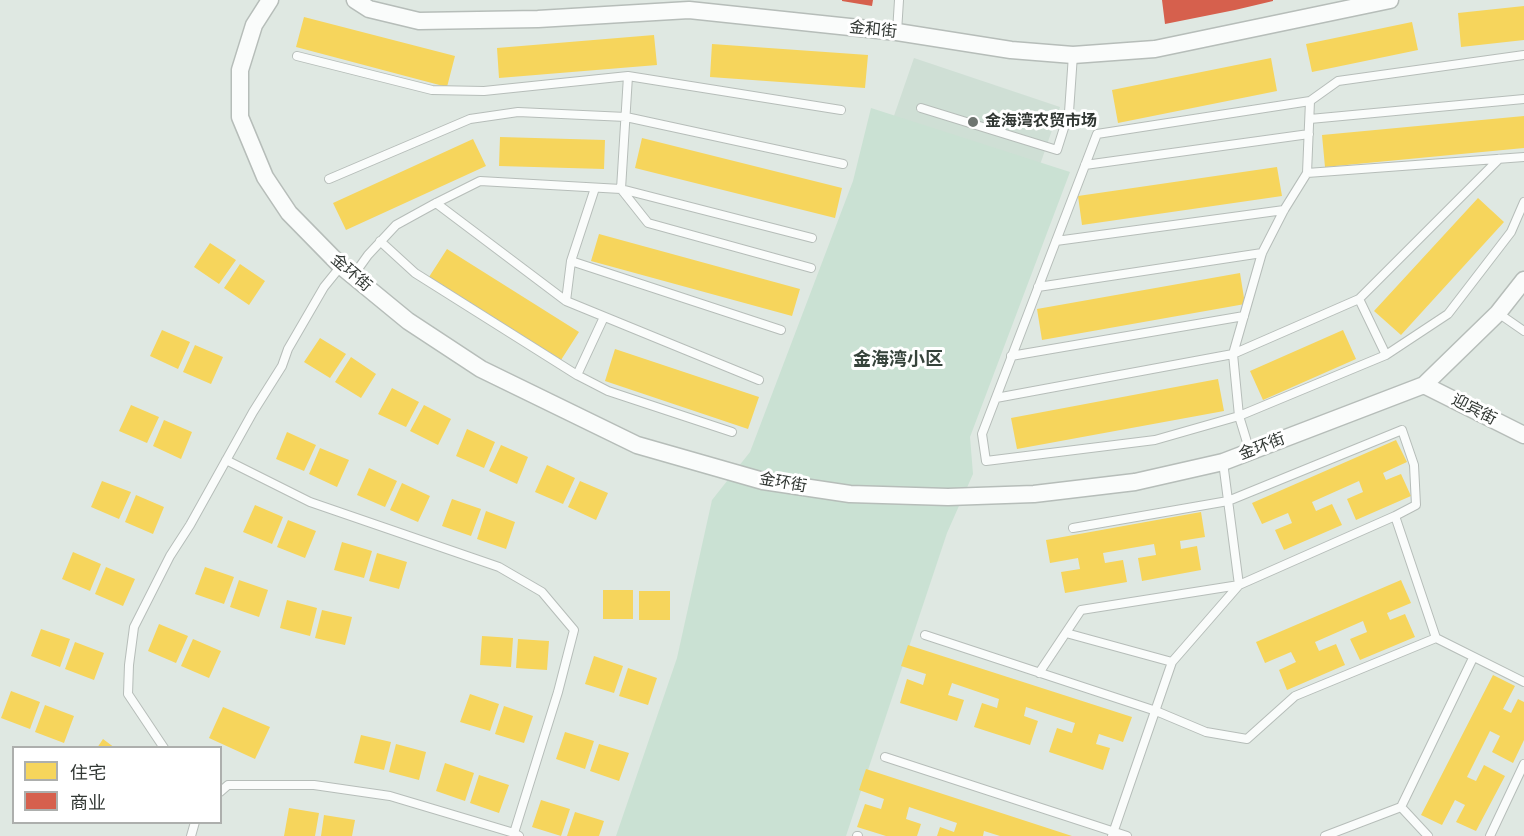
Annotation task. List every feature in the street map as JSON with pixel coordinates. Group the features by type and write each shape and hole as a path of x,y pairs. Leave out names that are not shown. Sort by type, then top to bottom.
{"street":[{"name":"金环街","path":"270,0 254,25 240,70 240,117 265,177 289,213 347,271 408,321 481,369 637,445 763,481 850,494 948,497 1034,495 1135,482 1223,462 1424,385 1498,312 1524,280"},
{"name":"金和街","path":"355,0 369,9 419,21 538,19 689,10 897,32 1011,50 1073,55 1155,49 1390,0"},
{"name":"迎宾街","path":"1424,385 1524,435"}],"lane":[{"path":"897,32 899,0"},
{"path":"921,108 1057,150 1069,112 1073,55"},
{"path":"1524,55 1338,81 1310,101 1097,134 982,434 986,461 1155,440 1239,416 1386,356 1448,314 1511,232 1524,202"},
{"path":"297,56 432,90 484,91 628,76 841,110"},
{"path":"628,76 621,189 648,223 811,268"},
{"path":"1310,119 1524,99"},
{"path":"1250,452 1239,416 1233,354 1262,253 1284,210 1307,174 1310,101"},
{"path":"329,179 470,119 518,112 626,117 843,164"},
{"path":"1085,165 1309,134"},
{"path":"1307,174 1524,157"},
{"path":"996,398 1233,354 1359,299 1499,159"},
{"path":"163,746 128,694 134,627 170,556 282,366 288,349 324,287 368,255 396,225 436,202 480,181 621,189 812,238"},
{"path":"566,301 571,261 595,188"},
{"path":"436,202 566,301 759,380"},
{"path":"1056,241 1284,210"},
{"path":"380,241 415,273 577,375 608,391 732,432"},
{"path":"1038,287 1262,253"},
{"path":"571,261 781,330"},
{"path":"1359,299 1386,356"},
{"path":"1498,312 1524,331"},
{"path":"1011,356 1244,316"},
{"path":"577,375 604,317"},
{"path":"1039,673 1081,610 1239,585 1416,505 1414,465 1402,430 1228,501 1073,528"},
{"path":"222,790 228,785 314,785 390,796 516,835 574,630 542,592 499,567 309,502 226,460"},
{"path":"1112,834 1172,662 1239,585 1223,462"},
{"path":"1395,516 1436,638 1524,682"},
{"path":"1066,633 1172,662"},
{"path":"925,635 1155,711 1206,732 1246,739 1295,696 1436,638"},
{"path":"1325,836 1401,807 1473,658"},
{"path":"885,757 1112,834 1127,836"},
{"path":"1490,836 1524,764"},
{"path":"1401,807 1428,836"}],"shaded area":[{"name":"金海湾农贸市场","path":"914,58 1060,107 1033,185 887,136"}],"green space":[{"path":"871,108 1070,172 970,437 973,474 947,533 846,836 616,836 677,658 712,500 750,452 853,181"}],"building: 住宅":[{"path":"1524,6 1524,40 1461,47 1458,13"},
{"path":"304,17 455,56 447,87 296,47"},
{"path":"1412,22 1418,50 1312,72 1306,44"},
{"path":"654,35 657,65 499,78 497,48"},
{"path":"712,44 868,55 865,88 710,77"},
{"path":"1271,58 1277,91 1118,123 1112,90"},
{"path":"1524,116 1524,148 1325,167 1322,135"},
{"path":"500,137 605,140 604,169 499,166"},
{"path":"642,138 842,188 835,218 635,168"},
{"path":"473,139 486,166 346,230 333,203"},
{"path":"1277,167 1282,196 1082,225 1078,196"},
{"path":"1478,198 1504,222 1401,335 1374,311"},
{"path":"599,234 800,289 792,316 591,261"},
{"path":"210,243 236,260 219,284 194,267"},
{"path":"447,249 579,332 561,360 429,277"},
{"path":"240,264 265,281 249,305 224,288"},
{"path":"1240,273 1245,304 1042,340 1037,309"},
{"path":"162,330 190,342 178,369 150,356"},
{"path":"1343,330 1356,359 1263,400 1250,371"},
{"path":"320,338 346,354 330,378 304,362"},
{"path":"195,345 223,357 211,384 183,372"},
{"path":"615,349 759,397 748,429 605,381"},
{"path":"351,357 376,374 361,398 335,382"},
{"path":"1218,379 1224,411 1017,449 1011,418"},
{"path":"392,388 419,402 406,427 378,414"},
{"path":"131,405 159,417 147,443 119,431"},
{"path":"424,405 451,419 438,445 410,431"},
{"path":"164,420 192,432 181,459 153,446"},
{"path":"467,429 495,442 484,468 456,456"},
{"path":"287,432 316,445 304,471 276,459"},
{"path":"1396,440 1407,462 1383,473 1386,480 1401,474 1411,496 1356,520 1347,499 1363,492 1359,481 1312,502 1316,511 1332,504 1342,525 1284,550 1275,530 1292,523 1288,513 1262,524 1252,503"},
{"path":"501,445 528,457 517,484 489,471"},
{"path":"320,448 349,460 337,487 309,474"},
{"path":"547,465 575,478 563,504 535,492"},
{"path":"369,468 397,481 385,507 357,495"},
{"path":"102,481 131,492 119,519 91,507"},
{"path":"580,481 608,493 596,520 568,507"},
{"path":"402,483 430,496 418,522 390,510"},
{"path":"136,495 164,507 153,534 125,522"},
{"path":"452,499 481,509 471,536 442,526"},
{"path":"255,505 283,517 272,544 243,532"},
{"path":"486,511 515,522 506,549 477,539"},
{"path":"1201,512 1205,537 1180,541 1181,549 1197,546 1201,570 1142,581 1138,558 1156,555 1154,544 1103,553 1105,563 1123,560 1127,582 1065,593 1061,572 1080,569 1078,558 1050,563 1046,540"},
{"path":"288,520 316,531 305,558 277,547"},
{"path":"342,542 372,551 364,578 334,570"},
{"path":"73,552 101,564 90,591 62,579"},
{"path":"377,553 407,562 399,589 369,581"},
{"path":"106,567 135,579 123,606 95,594"},
{"path":"205,567 234,577 224,604 195,594"},
{"path":"239,580 268,590 259,617 230,607"},
{"path":"1401,580 1411,603 1387,613 1390,620 1405,614 1415,637 1360,660 1350,639 1367,632 1363,621 1315,642 1319,651 1336,644 1345,665 1287,690 1279,670 1296,662 1291,652 1265,663 1256,642"},
{"path":"603,590 633,590 633,619 603,619"},
{"path":"639,591 670,591 670,620 639,620"},
{"path":"287,600 317,608 310,636 280,628"},
{"path":"322,610 352,617 345,645 315,638"},
{"path":"159,624 188,636 176,663 148,651"},
{"path":"41,629 70,639 60,667 31,656"},
{"path":"482,636 513,638 511,667 480,665"},
{"path":"193,639 221,651 209,678 181,666"},
{"path":"518,639 549,641 547,670 516,668"},
{"path":"75,642 104,653 94,680 65,669"},
{"path":"908,645 1132,717 1123,742 1099,734 1096,744 1110,748 1103,770 1049,752 1057,728 1072,733 1075,723 1026,707 1024,716 1038,721 1030,745 974,727 982,703 997,708 999,699 952,683 948,695 964,700 957,721 900,703 907,679 923,685 926,674 901,666"},
{"path":"594,656 623,666 614,693 585,684"},
{"path":"628,668 657,678 648,705 619,696"},
{"path":"1493,675 1515,686 1503,709 1511,713 1518,699 1524,702 1524,740 1513,763 1492,752 1500,736 1490,731 1467,777 1476,781 1484,765 1505,776 1476,831 1456,822 1465,805 1455,800 1442,825 1421,815"},
{"path":"11,691 40,702 30,729 1,718"},
{"path":"470,694 499,704 490,731 460,722"},
{"path":"45,705 74,716 64,743 35,732"},
{"path":"504,706 533,716 524,743 495,734"},
{"path":"223,707 270,727 255,759 209,738"},
{"path":"565,732 594,741 585,769 556,759"},
{"path":"361,735 391,742 384,770 354,763"},
{"path":"103,739 112,746 98,746"},
{"path":"396,744 426,752 419,780 389,772"},
{"path":"599,744 629,753 619,781 590,771"},
{"path":"445,763 474,773 465,801 436,791"},
{"path":"866,769 1072,836 1000,836 984,831 983,836 937,836 940,827 954,832 957,823 909,807 906,819 921,824 917,836 886,836 857,827 865,804 881,809 884,799 859,790"},
{"path":"479,775 509,785 499,813 470,803"},
{"path":"541,800 570,809 561,836 532,827"},
{"path":"289,808 319,813 315,836 284,836"},
{"path":"575,812 604,821 599,836 567,836"},
{"path":"324,815 355,820 352,836 321,836"}],"building: 商业":[{"path":"842,0 873,0 872,6"},
{"path":"1162,0 1273,0 1273,1 1165,24"}],"place":[{"name":"金海湾农贸市场","path":"973,122"}],"district":[{"name":"金海湾小区","path":"898,360"}]}
